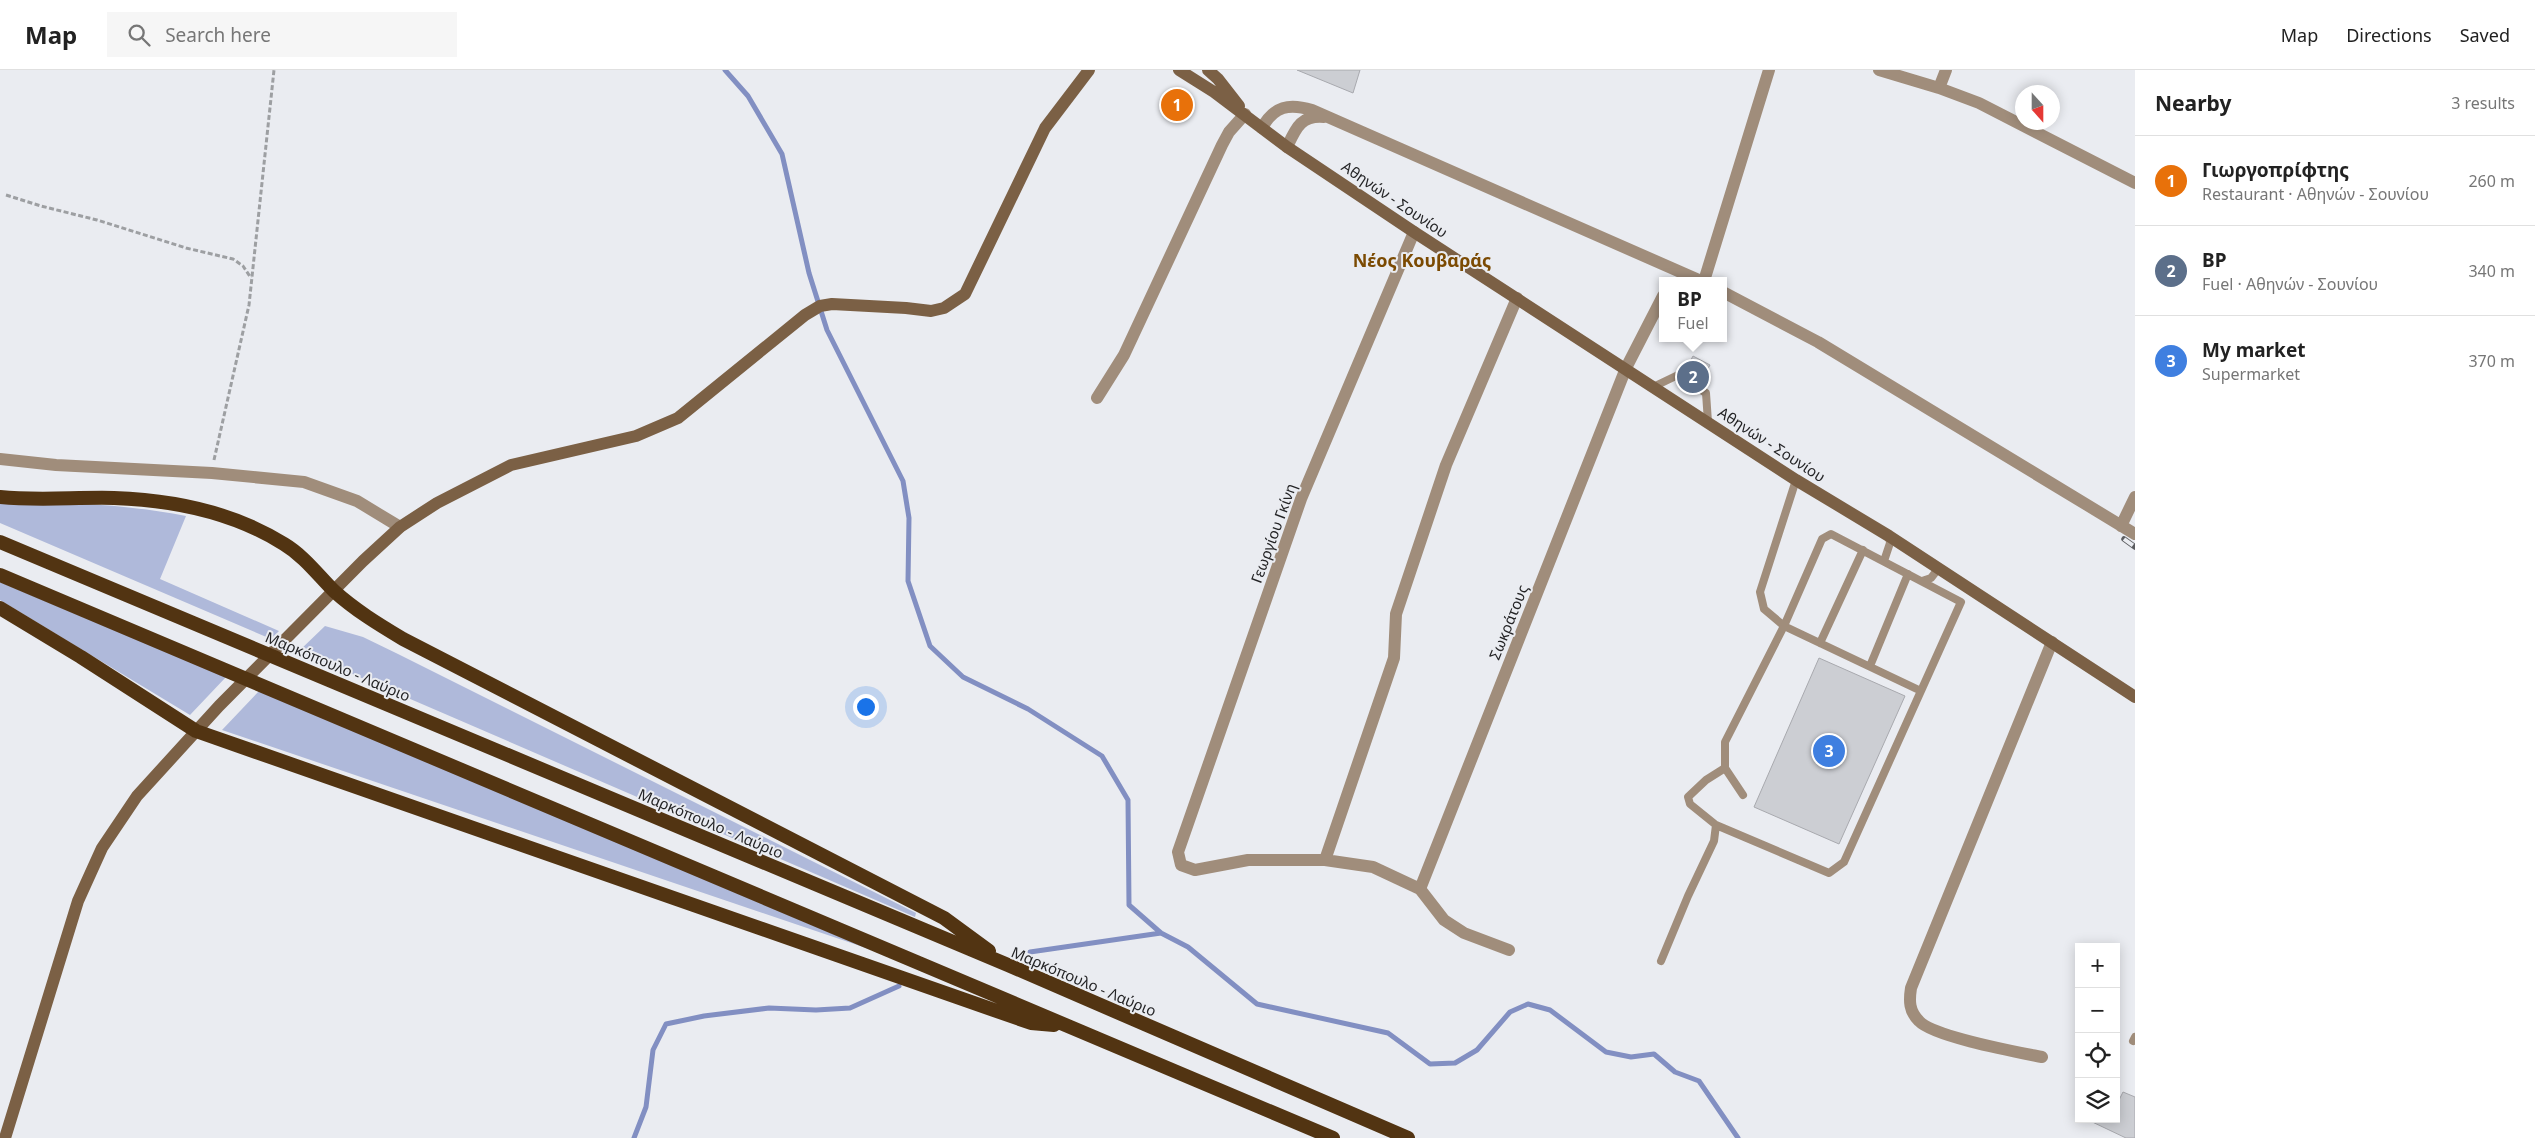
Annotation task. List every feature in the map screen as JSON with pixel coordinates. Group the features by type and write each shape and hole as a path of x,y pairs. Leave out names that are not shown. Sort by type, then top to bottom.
{"highway":[{"path":"0,497 115,498 168,503 213,511 257,528 287,546 308,563 334,590 362,614 402,639 944,918 1008,965"},
{"name":"Μαρκόπουλο - Λαύριο","path":"0,542 1008,965 1408,1138"},
{"path":"0,575 1333,1138"},
{"path":"0,608 81,657 196,731 1032,1023 1068,1026"}],"main road":[{"path":"5,1138 78,902 102,848 137,796 196,731 334,590 400,526 437,503 511,465 636,436 678,418 806,315 820,306 832,304 898,307 931,312 944,308 965,294 1044,128 1089,70"},
{"name":"Αθηνών - Σουνίου","path":"1208,70 1225,86 1245,114"},
{"name":"Αθηνών - Σουνίου","path":"1182,71 1245,114 1287,147 1414,232 1796,480 1889,536 2135,697"}],"street":[{"path":"1704,277 1769,70"},
{"path":"1879,70 1939,88 1979,103 2135,183"},
{"path":"1939,88 1946,70"},
{"path":"1262,128 1272,112 1284,107 1302,107 1673,275"},
{"path":"1097,398 1124,355 1229,132 1245,114"},
{"path":"1287,147 1300,123 1307,118 1324,116"},
{"name":"Γεωργίου Γκίνη","path":"1325,860 1248,860 1195,870 1181,865 1178,852 1301,499 1414,232"},
{"path":"1727,294 1818,342 2135,534"},
{"path":"1509,950 1464,933 1444,920 1420,889 1373,867 1325,860 1394,658 1396,614 1446,465 1517,298"},
{"name":"Σωκράτους","path":"1420,889 1626,368 1659,304"},
{"path":"0,459 56,465 212,473 304,482 357,501 400,526"},
{"path":"2121,526 2135,497"},
{"path":"2042,1056 1982,1045 1932,1028 1920,1023 1912,1013 1909,1001 1912,988 2052,642"}],"lane":[{"path":"1653,387 1678,375 1682,378"},
{"path":"1698,388 1706,393 1708,422"},
{"path":"1796,480 1760,592 1764,609 1784,626 1921,691"},
{"path":"1725,768 1706,780 1688,797 1690,804 1716,825 1829,873 1844,862 1961,602 1831,534 1822,539 1784,626 1725,742 1725,768 1743,795"},
{"path":"1884,561 1890,543 1889,536"},
{"path":"1820,643 1863,550"},
{"path":"1922,581 1931,578 1938,568"},
{"path":"1870,666 1908,574"},
{"path":"1661,961 1714,840 1716,825"}],"path":[{"path":"212,473 249,305 274,70"},
{"path":"6,195 186,248 233,259 243,266 252,279"}],"shaded area":[{"path":"0,501 93,504 186,516 160,579 279,631 271,639 0,523"},
{"path":"0,582 226,677 190,715 0,600"},
{"path":"325,626 363,637 398,654 916,913 915,917 299,651"},
{"path":"259,691 869,949 222,730"}],"building":[{"path":"1297,70 1360,70 1353,93"},
{"path":"1693,356 1710,365 1700,383 1693,385 1695,392 1678,384 1687,381 1687,376 1684,373"},
{"path":"1819,658 1905,696 1839,844 1754,807"},
{"path":"2123,1092 2135,1097 2135,1138 2126,1138 2094,1123 2120,1123 2120,1098"}],"waterway":[{"path":"725,70 748,96 782,154 809,273 827,330 903,481 909,518 908,581 930,646 963,677 1028,709 1102,756 1128,800 1129,905 1161,933"},
{"path":"1030,952 1161,933 1188,947 1257,1004 1388,1033 1430,1064 1455,1063 1477,1050 1510,1012 1528,1004 1550,1010 1606,1052 1631,1057 1654,1054 1675,1072 1699,1081 1738,1138"},
{"path":"634,1138 646,1107 653,1050 666,1024 704,1016 769,1008 816,1010 850,1008 899,986"}],"railway":[{"path":"2124,539 2135,547"}],"place":[{"name":"Γιωργοπρίφτης","path":"1177,105"},
{"name":"BP","path":"1693,377"},
{"name":"My market","path":"1829,751"}],"district":[{"name":"Νέος Κουβαράς","path":"1422,260"}]}
